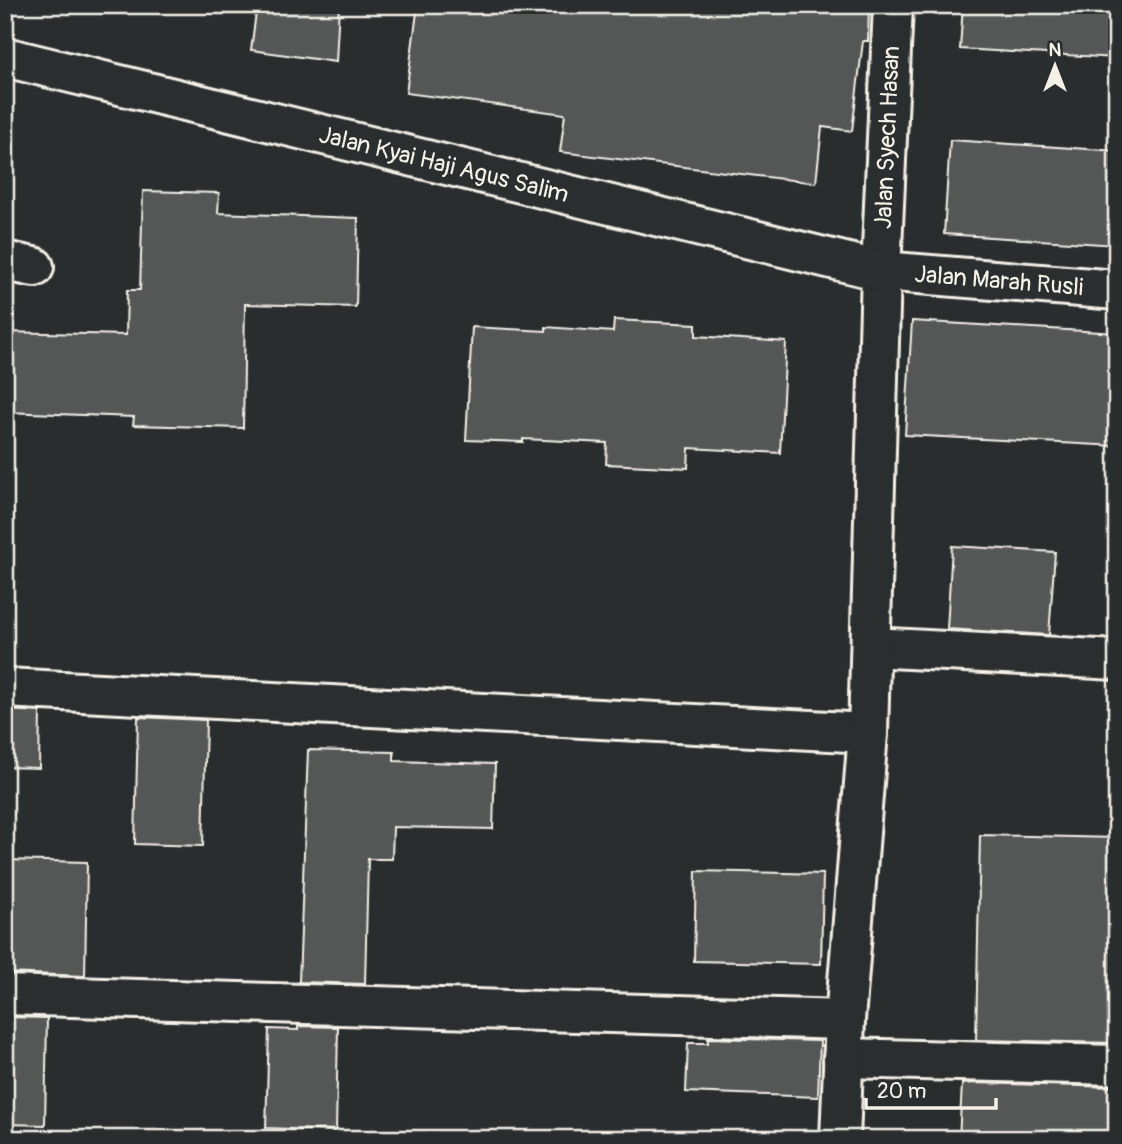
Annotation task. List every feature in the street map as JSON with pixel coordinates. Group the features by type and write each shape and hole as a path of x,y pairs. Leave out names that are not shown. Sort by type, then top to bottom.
{"street":[{"name":"Jalan Syech Hasan","path":"840,1139 845,1020 868,733 881,271 893,5"},
{"name":"Jalan Kyai Haji Agus Salim","path":"5,57 881,271"},
{"name":"Jalan Marah Rusli","path":"881,271 1117,290"},
{"path":"871,647 1117,660"},
{"path":"5,688 868,733"},
{"path":"5,995 845,1020"},
{"path":"843,1058 1117,1065"}],"building":[{"path":"257,5 339,5 336,62 251,50"},
{"path":"418,5 869,5 868,41 863,41 852,131 822,127 816,183 560,152 565,114 406,93"},
{"path":"963,5 1117,5 1117,58 960,49"},
{"path":"950,140 1117,151 1117,245 944,234"},
{"path":"143,191 219,193 218,213 358,218 356,307 245,304 243,428 133,425 134,417 5,412 5,332 126,335 127,290 140,290"},
{"path":"614,320 696,324 696,336 786,342 780,453 689,448 688,468 606,464 607,443 523,439 523,442 466,440 472,327 546,331 546,327 613,332"},
{"path":"912,321 1117,333 1117,446 905,435"},
{"path":"952,546 1055,552 1049,635 947,629"},
{"path":"5,710 40,712 39,768 5,767"},
{"path":"138,717 206,720 203,846 135,844"},
{"path":"308,750 394,752 394,761 495,764 493,829 393,827 392,859 368,859 365,984 299,982"},
{"path":"980,835 1117,838 1117,1043 976,1040"},
{"path":"5,860 87,862 85,976 5,973"},
{"path":"696,871 823,874 821,964 694,961"},
{"path":"5,1017 47,1018 45,1125 5,1124"},
{"path":"298,1026 338,1027 336,1131 266,1128 269,1029 298,1030"},
{"path":"708,1038 820,1041 818,1097 686,1092 688,1043 708,1043"},
{"path":"962,1084 1117,1087 1117,1139 959,1139"}]}
